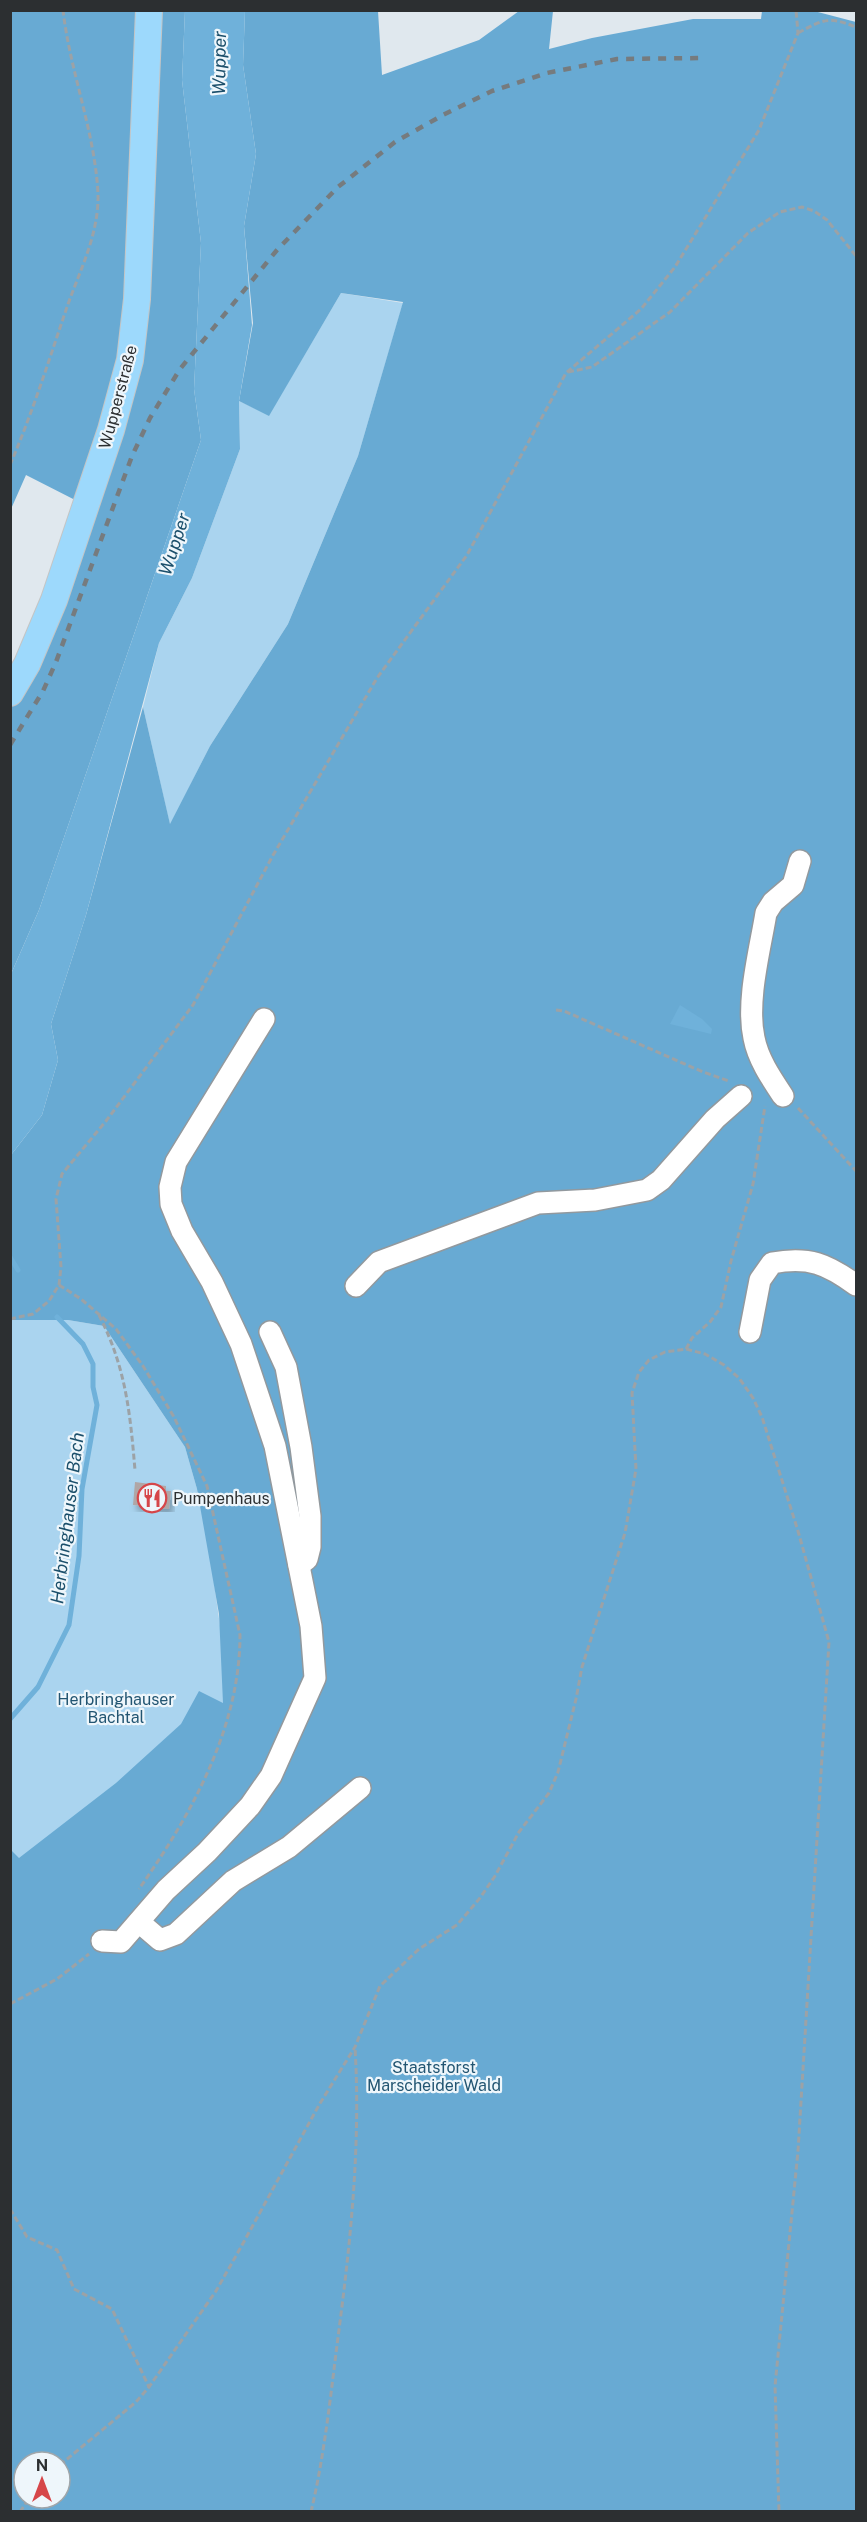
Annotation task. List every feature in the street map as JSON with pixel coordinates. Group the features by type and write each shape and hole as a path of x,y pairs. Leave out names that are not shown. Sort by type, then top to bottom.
{"main road":[{"name":"Wupperstraße","path":"10,693 27,664 54,600 104,453 130,360 137,299 148,10"}],"street":[{"path":"774,1101 754,1038 753,999 766,913 773,902 793,885 800,861"},
{"path":"102,1941 121,1942 166,1890 207,1852 250,1806 271,1776 315,1678 311,1626 275,1446 241,1344 212,1282 182,1231 171,1203 170,1187 176,1162 264,1019"},
{"path":"356,1286 379,1262 538,1203 595,1200 647,1190 661,1180 738,1090"},
{"path":"750,1332 760,1280 772,1263 792,1259 819,1262 856,1285"},
{"path":"270,1332 286,1367 301,1447 310,1516 308,1559 298,1565"},
{"path":"139,1922 160,1940 176,1934 233,1881 289,1847 360,1788"}],"path":[{"path":"10,465 89,252 97,209 95,171 72,66 63,10"},
{"path":"10,1319 33,1314 49,1301 59,1285 61,1267 56,1199 62,1174 106,1121 193,1005 272,857 359,708 377,678 467,555 566,373 641,309 675,267 759,130 798,33 796,10"},
{"path":"798,33 818,22 835,19 856,27"},
{"path":"566,373 592,367 670,312 748,233 780,212 802,207 814,211 827,220 856,256"},
{"path":"556,1010 564,1011 703,1072 738,1090"},
{"path":"686,1349 692,1338 710,1323 722,1307 731,1261 774,1101 805,1113 856,1171"},
{"path":"59,1285 81,1299 116,1329 143,1366 174,1417 207,1486 240,1635 240,1658 236,1683 215,1755 203,1784 180,1826 134,1896"},
{"path":"97,1312 117,1356 130,1409 135,1470"},
{"path":"72,2455 136,2402 216,2291 319,2105 355,2047 380,1986 419,1950 457,1925 480,1898 519,1832 549,1793 558,1772 582,1667 610,1587 627,1524 636,1469 632,1393 639,1372 649,1360 665,1352 686,1349 705,1354 724,1365 739,1378 753,1398 762,1417 798,1531 829,1642 798,2151 775,2386 779,2511"},
{"path":"10,2004 75,1966 102,1941"},
{"path":"311,2511 325,2442 348,2268 356,2133 355,2047"},
{"path":"10,2209 27,2237 57,2250 74,2289 112,2308 149,2387"}],"green space":[{"path":"11,11 185,11 182,80 201,243 194,389 201,440 39,910 11,974 11,674 18,663 79,502 26,475 11,509"},
{"name":"Staatsforst Marscheider Wald","path":"245,11 378,11 382,75 479,40 519,11 553,11 549,49 592,38 693,19 761,19 762,11 814,11 856,22 856,2511 11,2511 10,1849 19,1858 116,1783 181,1724 199,1691 223,1703 219,1614 197,1489 185,1447 104,1326 68,1320 11,1320 11,1155 42,1115 58,1060 51,1024 86,915 143,707 170,824 210,746 288,624 358,456 403,302 341,293 269,416 239,401 253,323 244,226 256,154 243,65"},
{"path":"341,293 403,303 358,456 288,624 210,746 170,825 143,707 159,643 192,578 240,449 239,401 269,415"},
{"name":"Herbringhauser Bachtal","path":"10,1320 68,1320 104,1326 185,1447 197,1489 209,1547 220,1626 243,1675 10,2012"}],"water":[{"name":"Wupper","path":"185,11 245,11 243,65 256,154 244,226 252,325 239,401 240,449 192,578 159,643 86,915 51,1024 58,1060 42,1115 11,1155 11,974 39,910 201,440 194,389 201,243 182,80"},
{"path":"680,1005 702,1019 712,1029 711,1034 670,1024"}],"building":[{"name":"Pumpenhaus","path":"135,1482 166,1486 166,1491 171,1491 169,1509 133,1505"}],"waterway":[{"name":"Herbringhauser Bach","path":"10,1257 18,1270"},
{"name":"Herbringhauser Bach","path":"10,1719 38,1687 69,1625 79,1556 82,1489 97,1405 93,1387 93,1364 83,1344 57,1317"}],"railway":[{"path":"10,745 43,691 56,662 132,456 150,418 180,369 277,250 338,187 395,142 492,91 547,73 617,59 702,58"}],"place":[{"name":"Pumpenhaus","path":"152,1498"}]}
